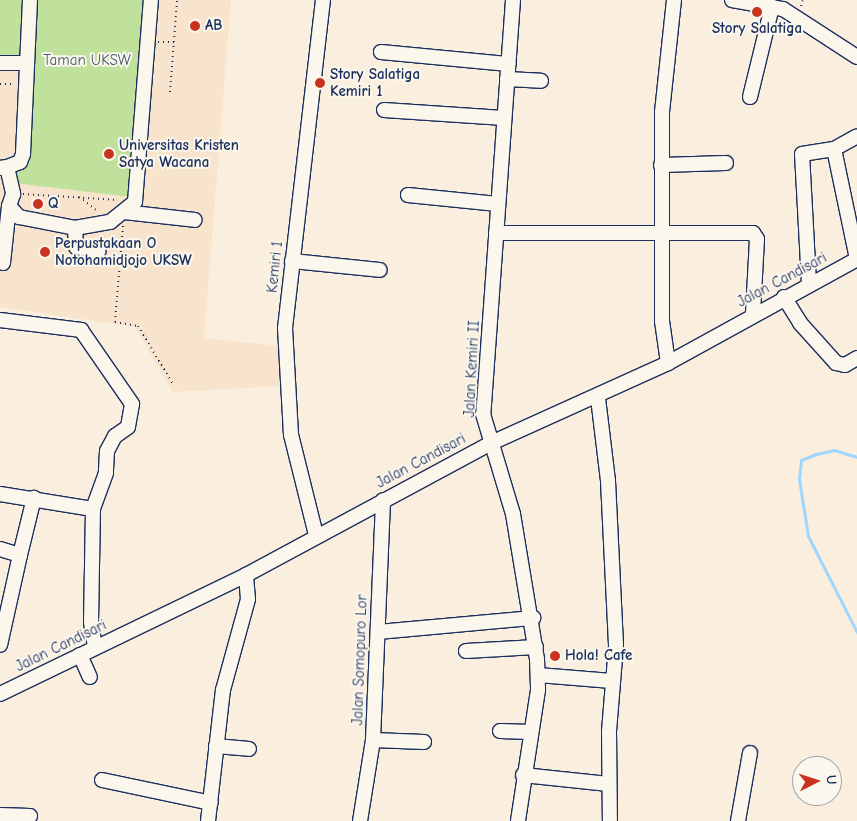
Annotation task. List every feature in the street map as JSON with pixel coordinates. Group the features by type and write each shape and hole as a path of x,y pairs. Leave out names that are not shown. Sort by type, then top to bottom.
{"street":[{"path":"30,0 22,154 20,162 4,168 11,200 19,217 75,228 110,222 135,202 152,0"},
{"name":"Kemiri 1","path":"316,535 291,435 285,328 323,0"},
{"name":"Jalan Kemiri II","path":"513,0 483,414 489,444 513,514 533,618 536,647 538,676 518,821"},
{"path":"668,363 662,321 664,236 661,165 662,112 674,0"},
{"path":"732,0 777,8 857,57"},
{"path":"750,97 777,8"},
{"path":"381,52 508,64"},
{"path":"0,63 26,63"},
{"path":"507,79 541,81"},
{"path":"384,110 504,118"},
{"path":"809,283 802,154 834,150 857,136"},
{"path":"834,150 857,259"},
{"path":"661,165 726,163"},
{"path":"408,195 498,204"},
{"path":"3,262 11,200"},
{"path":"124,212 195,220"},
{"path":"75,228 76,247 99,251"},
{"path":"496,233 664,236 753,233 753,313"},
{"name":"Jalan Candisari","path":"0,694 246,575 316,535 489,444 598,398 668,363 753,313 857,259"},
{"path":"292,261 380,270"},
{"path":"784,297 808,334 836,364 845,365 857,358"},
{"path":"0,320 82,330 132,404 128,427 115,436 107,451 106,473 93,509 91,622 95,648"},
{"path":"598,398 608,481 615,617 609,784 610,821"},
{"path":"0,494 93,509"},
{"path":"0,644 34,498"},
{"name":"Jalan Somopuro Lor","path":"360,821 373,740 383,500"},
{"path":"0,549 20,555"},
{"path":"208,821 223,690 248,599 246,575"},
{"path":"378,632 533,618"},
{"path":"466,651 536,647"},
{"path":"80,655 90,677"},
{"path":"538,676 612,681"},
{"path":"500,731 531,732"},
{"path":"373,740 424,742"},
{"path":"216,746 248,749"},
{"path":"738,821 750,753"},
{"path":"523,776 609,784"},
{"path":"102,780 211,803"},
{"path":"0,815 30,816"}],"path":[{"path":"170,92 177,0"},
{"path":"148,42 174,42"},
{"path":"0,84 25,84"},
{"path":"11,200 78,196 135,202"},
{"path":"78,196 110,222"},
{"path":"124,212 115,322 138,326 173,384"}],"shaded area":[{"name":"Universitas Kristen Satya Wacana","path":"0,0 231,0 204,338 281,346 282,386 173,392 135,327 0,307"}],"green space":[{"name":"Taman UKSW","path":"0,0 150,0 131,197 14,183 12,157 25,155 30,61 0,60"}],"waterway":[{"path":"857,457 834,450 816,454 801,460 799,479 808,536 857,632"}],"place":[{"name":"Story Salatiga","path":"757,12"},
{"name":"AB","path":"195,26"},
{"name":"Story Salatiga Kemiri 1","path":"320,83"},
{"name":"Universitas Kristen Satya Wacana","path":"109,154"},
{"name":"Q","path":"38,204"},
{"name":"Perpustakaan O Notohamidjojo UKSW","path":"45,252"},
{"name":"Hola! Cafe","path":"555,656"}]}
